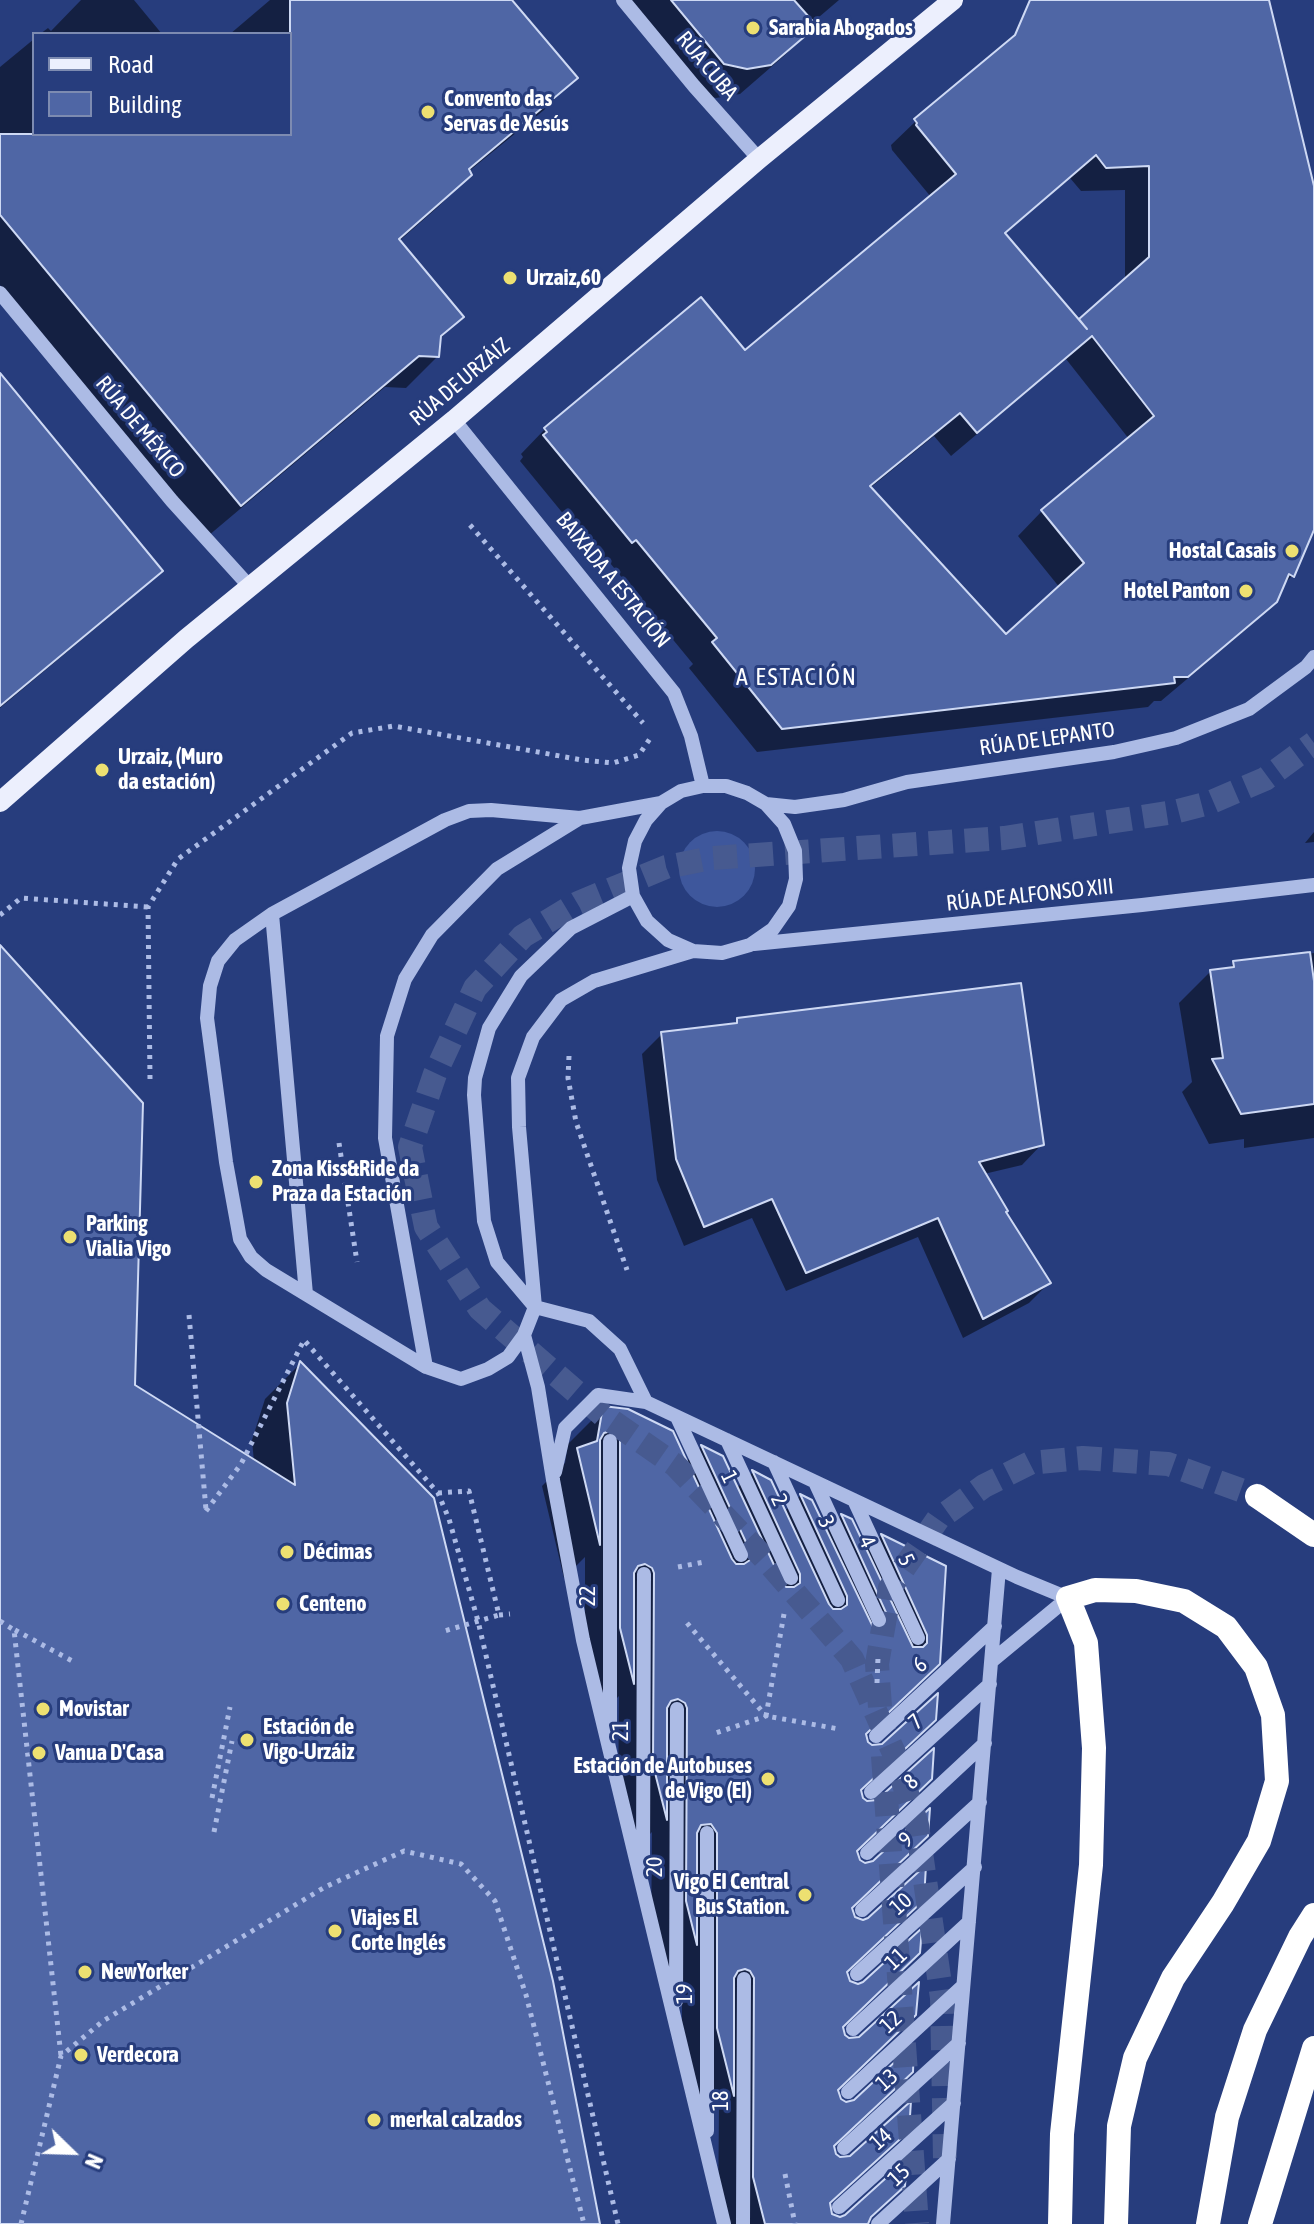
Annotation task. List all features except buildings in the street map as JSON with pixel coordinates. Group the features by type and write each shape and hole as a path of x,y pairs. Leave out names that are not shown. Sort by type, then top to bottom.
{"highway":[{"path":"1257,1496 1314,1535"},
{"path":"1060,2224 1062,2134 1091,1865 1094,1748 1086,1643 1068,1598 1095,1590 1136,1591 1184,1601 1226,1627 1256,1667 1273,1715 1277,1781 1259,1841 1223,1903 1173,1978 1135,2058 1119,2126 1116,2224"},
{"path":"1208,2224 1227,2117 1255,2030 1300,1937 1314,1915"},
{"path":"1260,2224 1314,2048"}],"main road":[{"name":"RÚA DE URZÁIZ","path":"0,802 186,639 454,420 759,159 953,0"}],"street":[{"name":"RÚA CUBA","path":"623,0 759,159"},
{"name":"RÚA DE MÉXICO","path":"0,293 172,501 250,587"},
{"name":"BAIXADA A ESTACIÓN","path":"454,420 674,693 691,736 703,786"},
{"name":"RÚA DE LEPANTO","path":"766,804 795,807 844,800 907,782 1114,752 1176,738 1249,709 1306,667 1314,657"},
{"path":"703,786 726,786 766,804 784,824 795,851 796,879 789,906 773,929 750,945 722,953 693,951 668,940 647,921 633,896 629,868 635,841 646,820 661,803 681,791 703,786"},
{"path":"661,803 580,818 469,811 445,820 272,914 235,940 218,961 210,986 207,1018 226,1162 240,1239 251,1257 266,1270 426,1367 461,1379 508,1357 524,1335 535,1307 519,1127 518,1078 533,1037 561,1000 594,981 693,951"},
{"path":"426,1367 385,1138 387,1036 405,979 432,935 497,869 580,818"},
{"name":"RÚA DE ALFONSO XIII","path":"750,945 1314,885"},
{"path":"633,896 571,928 521,976 489,1028 475,1078 476,1131 484,1221 497,1262 535,1307 589,1321 620,1349 646,1402"},
{"path":"272,914 306,1294"},
{"path":"524,1335 538,1387 583,1640 724,2224"},
{"path":"553,1480 565,1428 598,1395 646,1402 999,1569 1068,1598 993,1660"},
{"name":"1","path":"677,1417 741,1555"},
{"name":"2","path":"727,1440 791,1578"},
{"name":"22","path":"610,1441 610,1751"},
{"name":"3","path":"774,1462 838,1600"},
{"name":"4","path":"815,1482 879,1620"},
{"name":"5","path":"854,1500 918,1638"},
{"path":"940,2221 949,2159 999,1569"},
{"name":"21","path":"643,1888 644,1574"},
{"name":"6","path":"876,1736 995,1626"},
{"name":"7","path":"871,1792 990,1684"},
{"name":"20","path":"676,2025 677,1709"},
{"name":"8","path":"867,1853 985,1743"},
{"name":"9","path":"862,1910 980,1802"},
{"name":"19","path":"707,1833 707,2156"},
{"name":"10","path":"857,1974 975,1867"},
{"name":"11","path":"853,2029 969,1922"},
{"name":"18","path":"743,2224 744,1979"},
{"name":"12","path":"848,2092 963,1986"},
{"name":"13","path":"844,2148 959,2043"},
{"name":"14","path":"839,2207 954,2103"},
{"name":"15","path":"878,2224 949,2159"}],"path":[{"path":"470,525 643,724"},
{"path":"150,1079 148,907 178,859 352,733 394,726 613,763 639,755 652,735"},
{"path":"0,915 21,898 148,907"},
{"path":"569,1053 568,1078 576,1122 627,1270"},
{"path":"339,1143 357,1262"},
{"path":"189,1315 206,1511 241,1464 304,1340 438,1493 449,1519 478,1621 618,2224"},
{"path":"438,1493 469,1491 499,1615"},
{"path":"766,1716 791,1578"},
{"path":"441,1632 510,1614"},
{"path":"0,1621 76,1663"},
{"path":"687,1623 766,1716"},
{"path":"14,1630 61,2056 21,2224"},
{"path":"212,1798 230,1707"},
{"path":"707,1735 766,1716 876,1736"},
{"path":"214,1832 232,1741"},
{"path":"61,2056 103,2021 325,1887 404,1851 461,1864 495,1901 526,1995 584,2224"}],"shaded area":[{"path":"710,831 724,831 738,837 749,848 755,869 753,884 744,896 732,905 710,907 696,901 685,890 679,876 679,862 685,848 696,837"}],"tunnel":[{"path":"945,2158 942,1998 917,1825 894,1753 852,1659 768,1562 675,1465 603,1415 480,1309 426,1227 410,1147 435,1074 475,988 523,936 578,903 666,867 712,858 1004,838 1174,812 1209,803 1265,779 1314,743"},
{"path":"880,1707 877,1664 890,1588 938,1519 984,1486 1030,1463 1083,1458 1168,1464 1257,1496"},
{"path":"883,1756 917,2224"}],"place":[{"name":"Sarabia Abogados","path":"753,28"},
{"name":"Convento das Servas de Xesús","path":"428,112"},
{"name":"Urzaiz,60","path":"510,278"},
{"name":"Hostal Casais","path":"1292,551"},
{"name":"Hotel Panton","path":"1246,591"},
{"name":"Urzaiz, (Muro da estación)","path":"102,770"},
{"name":"Zona Kiss&Ride da Praza da Estación","path":"256,1182"},
{"name":"Parking Vialia Vigo","path":"70,1237"},
{"name":"Décimas","path":"287,1552"},
{"name":"Centeno","path":"283,1604"},
{"name":"Movistar","path":"43,1709"},
{"name":"Estación de Vigo-Urzáiz","path":"247,1740"},
{"name":"Vanua D'Casa","path":"39,1753"},
{"name":"Estación de Autobuses de Vigo (EI)","path":"768,1779"},
{"name":"Vigo EI Central Bus Station.","path":"805,1895"},
{"name":"Viajes El Corte Inglés","path":"335,1931"},
{"name":"NewYorker","path":"85,1972"},
{"name":"Verdecora","path":"81,2055"},
{"name":"merkal calzados","path":"374,2120"}],"district":[{"name":"A ESTACIÓN","path":"797,677"}]}
